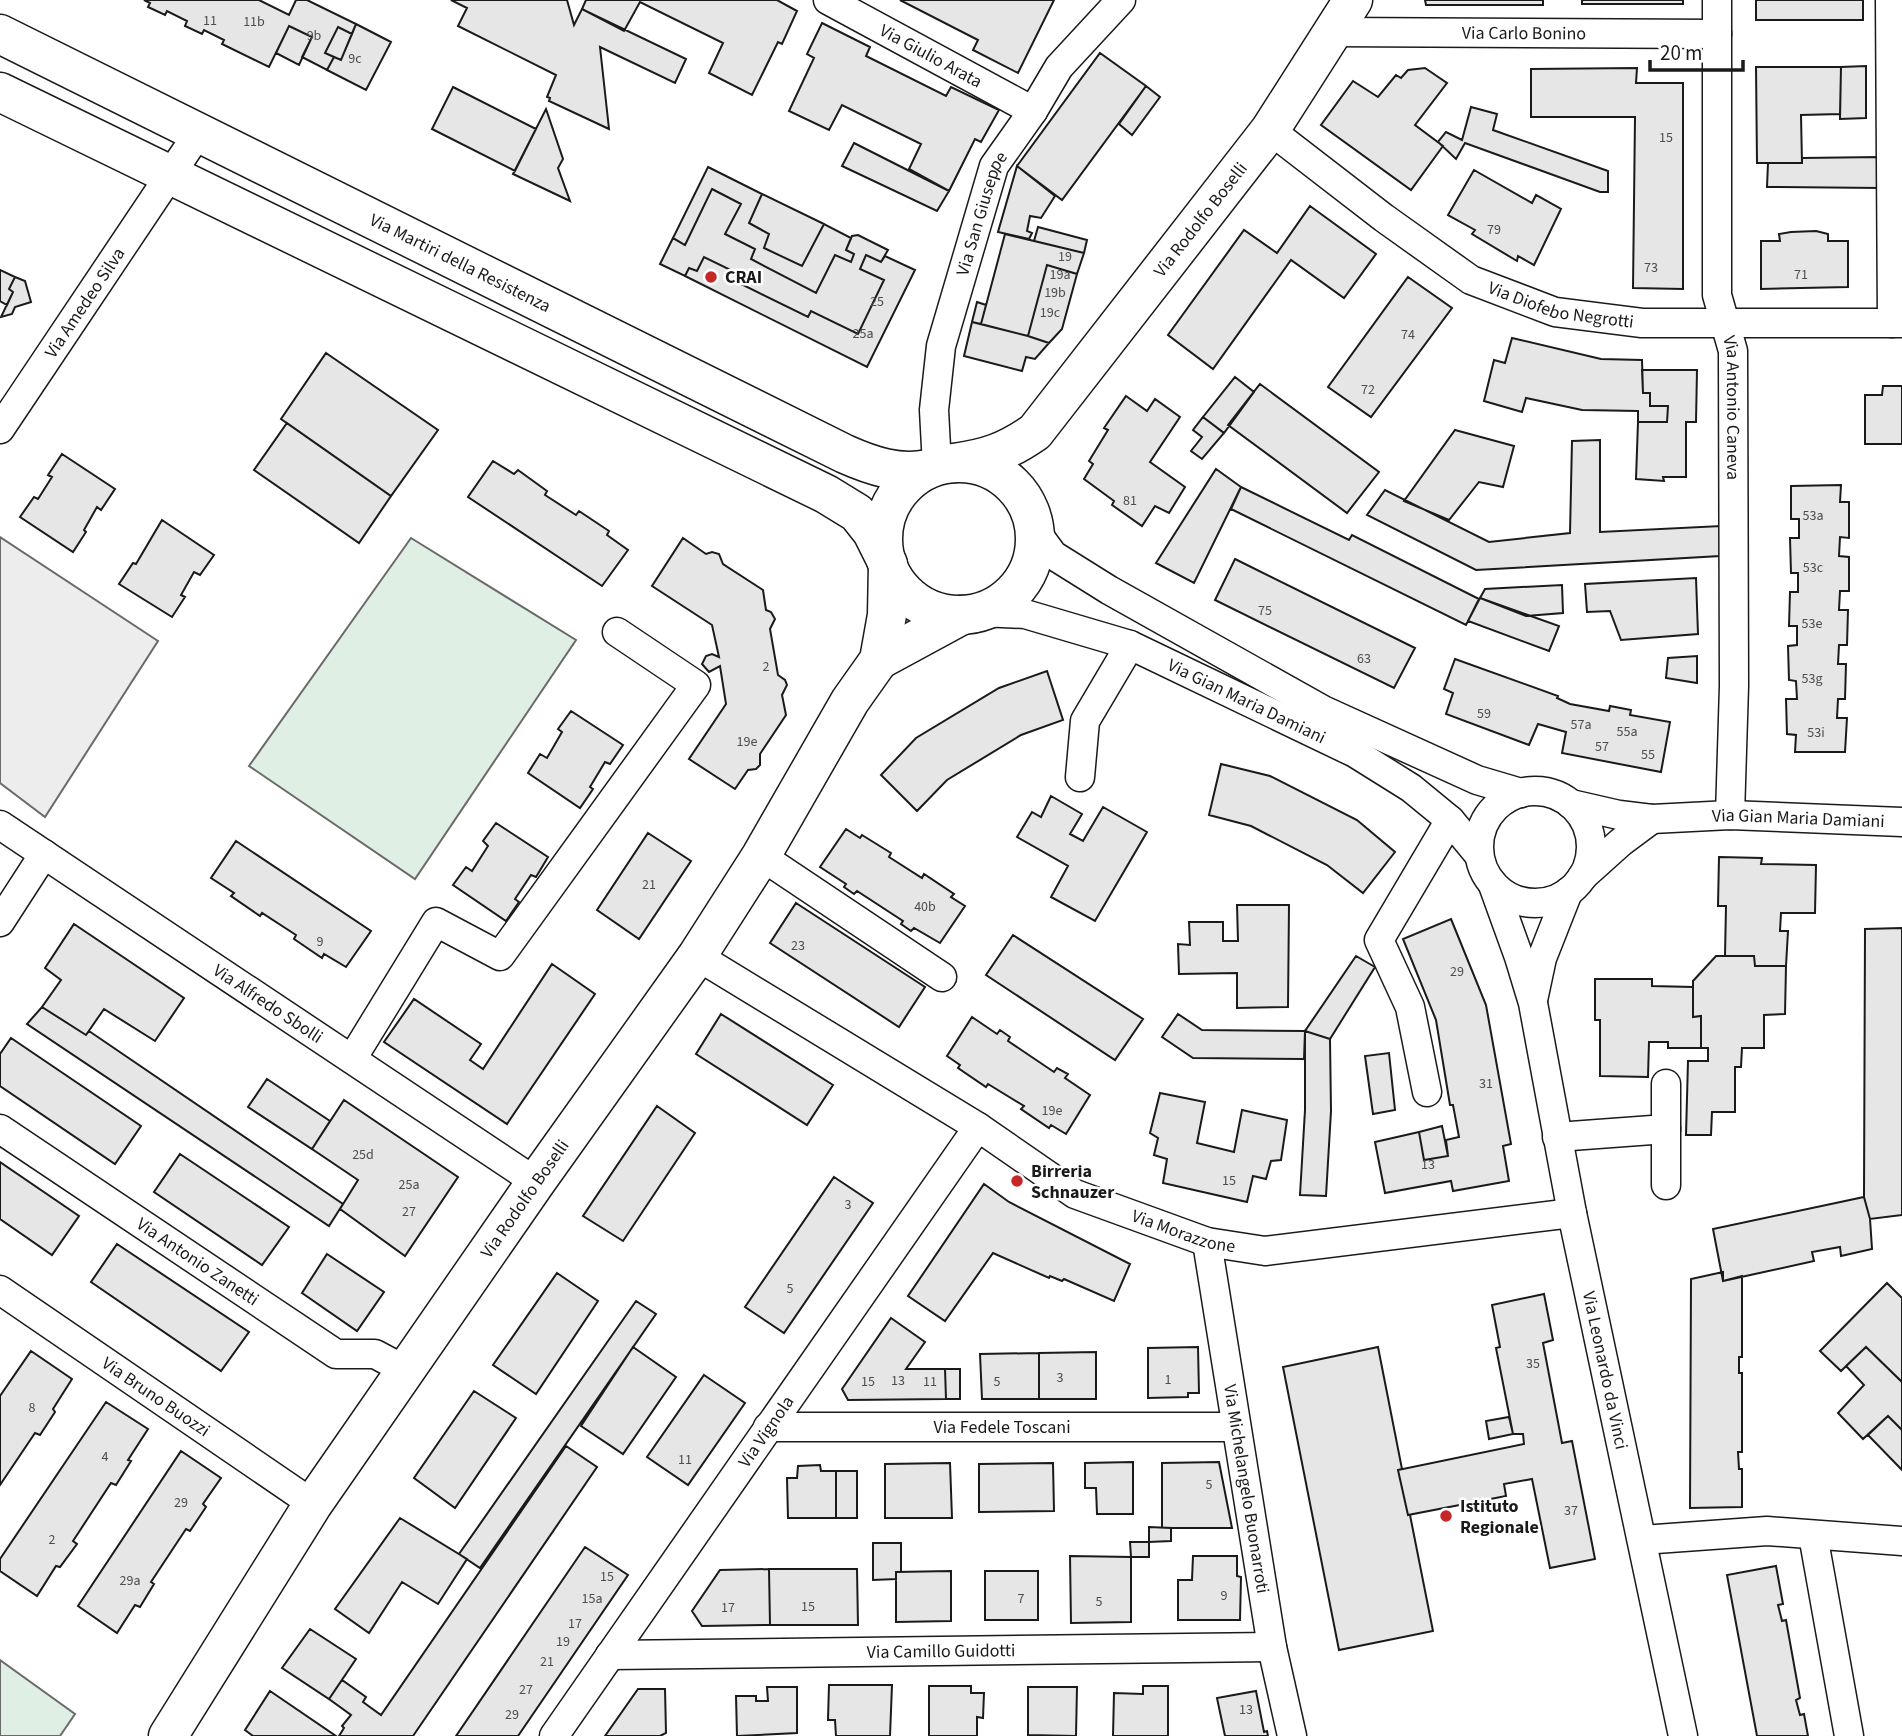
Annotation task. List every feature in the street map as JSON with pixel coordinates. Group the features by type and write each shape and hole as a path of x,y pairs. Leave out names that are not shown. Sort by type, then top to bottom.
{"street":[{"name":"Via Giulio Arata","path":"828,0 1033,111"},
{"name":"Via San Giuseppe","path":"940,466 934,410 941,346 994,166 1033,111 1059,67 1121,0"},
{"name":"Via Rodolfo Boselli","path":"940,466 1003,453 1035,432 1270,130 1353,0"},
{"name":"Via Antonio Caneva","path":"1717,0 1717,295 1733,351 1734,686 1730,815"},
{"path":"1889,0 1896,40 1897,323"},
{"name":"Via Carlo Bonino","path":"1332,32 1717,34"},
{"name":"Via Martiri della Resistenza","path":"0,34 845,454 890,469 914,472 940,466"},
{"path":"0,92 841,503 857,513 872,532 900,586 927,608 944,613 971,613 996,605 1022,580 1032,556 1028,486 1035,432"},
{"name":"Via Diofebo Negrotti","path":"1270,130 1384,218 1471,280 1555,312 1642,323 1897,323"},
{"name":"Via Amedeo Silva","path":"0,429 199,132"},
{"path":"468,320 490,277"},
{"path":"888,564 883,538 891,505 900,490 913,478 940,466 979,465 995,472 1017,491 1032,522"},
{"name":"Via Gian Maria Damiani","path":"1032,522 1053,555 1109,590 1323,710 1477,780 1521,793 1547,792 1571,804 1652,819 1730,815 1902,822"},
{"name":"Via Rodolfo Boselli","path":"170,1735 313,1504 536,1182 697,956 761,856 850,701 879,660 887,615 888,564"},
{"name":"Via Rodolfo Boselli","path":"879,660 971,613"},
{"name":"Via Gian Maria Damiani","path":"971,613 1025,614 1130,645 1355,753 1411,788 1450,820 1479,855 1481,865 1493,885"},
{"path":"352,1059 436,922 500,956 696,685 617,632"},
{"path":"1080,778 1085,721 1130,645"},
{"path":"1479,855 1479,839 1489,814 1508,797 1521,793"},
{"path":"1571,804 1586,825 1591,850 1575,885"},
{"path":"1493,885 1505,895 1530,903 1555,900 1621,842 1652,819"},
{"path":"1427,1092 1410,1007 1379,940 1450,820"},
{"name":"Via Alfredo Sbolli","path":"0,825 536,1182"},
{"path":"0,922 44,854"},
{"path":"761,856 942,977"},
{"name":"Via Leonardo da Vinci","path":"1493,885 1532,1003 1557,1137 1683,1736"},
{"name":"Via Leonardo da Vinci","path":"1532,1003 1542,958 1575,885"},
{"name":"Via Morazzone","path":"697,956 978,1127 1075,1194 1208,1242 1265,1251 1573,1213"},
{"path":"1666,1084 1666,1185"},
{"name":"Via Vignola","path":"554,1736 978,1127"},
{"name":"Via Antonio Zanetti","path":"0,1129 336,1353 374,1353 405,1370"},
{"path":"1557,1137 1666,1129"},
{"name":"Via Michelangelo Buonarroti","path":"1208,1242 1272,1647 1292,1736"},
{"name":"Via Bruno Buozzi","path":"0,1290 313,1504"},
{"name":"Via Fedele Toscani","path":"768,1427 1236,1427"},
{"path":"1642,1541 1766,1531 1902,1541"},
{"path":"1813,1535 1849,1736"},
{"name":"Via Camillo Guidotti","path":"610,1655 1272,1647"}],"green space":[{"path":"411,538 576,640 415,879 249,766"},
{"path":"0,1660 75,1714 60,1736 0,1736"}],"shaded area":[{"path":"0,537 158,641 45,817 0,783"}],"building":[{"path":"144,0 259,0 289,15 296,0 307,0 356,24 352,34 338,27 325,53 334,57 327,70 302,57 312,37 289,26 269,67 222,44 224,40 204,30 202,34 185,26 187,21 167,11 165,15 148,7 150,3"},
{"path":"451,0 567,0 574,25 582,9 686,59 675,83 600,47 609,129 549,101 550,98 547,97 556,75 458,26 467,8"},
{"path":"586,0 777,0 797,11 782,44 778,42 752,95 709,73 723,43 640,2 624,31 582,9"},
{"path":"900,0 1054,0 1018,73 973,50 978,40"},
{"path":"1425,0 1543,0 1543,5 1426,5"},
{"path":"1582,0 1683,0 1683,4 1582,4"},
{"path":"1756,0 1863,0 1863,20 1756,20"},
{"path":"822,23 870,47 866,56 946,96 951,87 999,110 981,142 975,139 949,191 909,169 921,144 842,105 829,130 789,111 814,58 807,54"},
{"path":"356,24 391,42 366,90 327,70 334,57 341,60"},
{"path":"289,26 312,37 299,65 276,53"},
{"path":"338,27 352,34 341,60 325,53"},
{"path":"1100,53 1146,86 1062,200 1017,166"},
{"path":"1866,66 1866,118 1840,119 1841,67"},
{"path":"1756,67 1841,67 1840,114 1801,115 1802,163 1757,163"},
{"path":"1425,68 1447,83 1415,125 1443,146 1411,190 1321,125 1353,81 1378,97 1396,75 1401,78 1408,70"},
{"path":"1637,68 1636,83 1683,83 1683,289 1633,288 1635,117 1531,117 1531,69"},
{"path":"1146,86 1160,97 1132,135 1119,124"},
{"path":"453,87 536,129 515,171 432,129"},
{"path":"1471,107 1497,114 1493,130 1608,171 1608,192 1600,192 1465,143 1456,159 1438,142 1446,132 1462,140"},
{"path":"546,109 563,159 558,168 570,201 513,174"},
{"path":"854,143 949,191 937,211 842,166"},
{"path":"1880,157 1880,188 1767,187 1768,163 1802,163 1802,158"},
{"path":"1017,166 1055,196 1041,218 1030,216 1027,231 1032,233 1029,239 998,232"},
{"path":"708,167 762,194 749,223 769,234 764,248 802,266 824,224 851,238 846,250 854,254 851,262 835,255 816,293 751,259 755,249 725,234 741,204 712,189 685,245 673,238"},
{"path":"1474,170 1532,203 1536,195 1561,209 1534,265 1518,256 1517,261 1472,234 1475,230 1448,215"},
{"path":"712,189 741,204 725,234 755,249 751,259 816,293 835,255 851,262 854,254 846,250 852,236 858,235 888,250 881,262 866,255 860,269 884,280 858,334 811,311 808,317 737,282 739,274 704,257 697,271 689,268 685,276 660,264 673,238 685,245"},
{"path":"762,194 824,224 802,266 764,248 769,234 749,223"},
{"path":"1310,206 1376,254 1344,298 1291,260 1213,369 1168,335 1244,230 1277,253"},
{"path":"1038,227 1087,240 1084,253 1034,241"},
{"path":"1816,231 1828,234 1828,241 1848,241 1848,287 1761,289 1761,241 1780,241 1779,234"},
{"path":"1005,234 1084,253 1077,274 1047,265 1028,336 981,324"},
{"path":"866,255 881,262 885,256 915,270 867,367 685,276 689,268 697,271 704,257 739,274 737,282 808,317 811,311 858,334 884,280 860,269"},
{"path":"1047,265 1077,274 1062,329 1049,343 1028,336"},
{"path":"0,270 15,277 9,289 13,292 7,305 0,301"},
{"path":"15,277 25,281 31,302 15,307 12,314 1,317 13,292 9,289"},
{"path":"1408,277 1452,308 1371,417 1328,387"},
{"path":"977,302 986,305 981,324 972,322"},
{"path":"972,322 1049,343 1035,359 1026,357 1022,371 964,356"},
{"path":"1512,338 1601,359 1642,360 1643,393 1650,393 1650,406 1668,406 1667,422 1638,422 1638,411 1582,410 1526,398 1522,412 1484,401 1494,360 1505,363"},
{"path":"326,353 438,430 391,496 281,419"},
{"path":"1642,370 1697,370 1696,422 1686,422 1686,477 1663,477 1664,481 1636,479 1638,422 1667,422 1668,406 1650,406 1650,393 1643,393"},
{"path":"1235,377 1254,392 1224,433 1203,417"},
{"path":"1260,384 1379,472 1347,513 1228,425"},
{"path":"1883,386 1902,386 1902,444 1865,444 1865,395 1882,395"},
{"path":"1126,396 1147,411 1155,399 1180,417 1150,462 1185,487 1169,513 1155,506 1142,526 1112,505 1114,501 1084,479 1093,464 1089,461 1108,430 1104,428"},
{"path":"1203,417 1224,433 1202,459 1191,451 1202,437 1193,430"},
{"path":"287,423 391,496 359,543 254,470"},
{"path":"1455,430 1514,446 1503,487 1479,482 1449,520 1404,501"},
{"path":"1600,440 1600,532 1721,526 1720,556 1476,570 1367,515 1385,490 1489,542 1570,533 1572,441"},
{"path":"62,454 115,489 101,510 97,507 73,552 20,517 34,497 38,499 52,477 48,475"},
{"path":"493,461 514,474 518,470 547,491 545,495 576,515 579,511 609,531 607,535 628,550 602,586 468,497"},
{"path":"1216,469 1241,487 1194,583 1156,563"},
{"path":"1841,485 1840,502 1849,502 1849,538 1840,537 1839,556 1849,557 1849,591 1840,591 1839,610 1848,610 1847,645 1839,645 1838,664 1846,664 1845,699 1838,699 1837,718 1847,718 1845,752 1795,752 1796,735 1787,734 1786,699 1797,699 1796,681 1789,680 1788,646 1797,645 1797,626 1789,626 1790,592 1798,592 1798,573 1791,573 1790,538 1799,538 1799,519 1791,519 1791,486"},
{"path":"1241,487 1349,540 1352,535 1479,599 1466,625 1231,509"},
{"path":"162,520 214,555 200,575 194,572 181,595 185,597 172,617 119,584 133,563 136,564"},
{"path":"683,538 706,554 719,554 723,564 763,590 766,610 771,612 775,619 770,629 778,675 787,685 782,695 786,715 760,754 760,765 756,769 748,770 735,789 689,759 726,704 720,666 709,672 702,664 706,656 712,654 719,657 712,625 652,586"},
{"path":"1235,559 1415,648 1394,688 1215,600"},
{"path":"1696,578 1698,634 1621,640 1610,611 1587,612 1585,584"},
{"path":"1562,585 1563,613 1526,616 1480,598 1485,589"},
{"path":"1480,598 1559,626 1549,651 1468,621"},
{"path":"1697,656 1697,683 1666,678 1668,658"},
{"path":"1455,659 1558,696 1557,698 1570,704 1609,711 1610,706 1631,710 1630,715 1670,722 1661,772 1562,753 1566,732 1538,724 1529,745 1446,714 1453,693 1444,689"},
{"path":"1047,671 1063,720 1021,735 947,780 917,811 881,775 916,738 999,688"},
{"path":"571,711 623,745 610,764 605,762 590,787 593,789 580,808 528,773 540,754 547,758 562,732 558,729"},
{"path":"1221,764 1270,776 1357,820 1395,852 1363,893 1327,865 1251,826 1209,815"},
{"path":"1051,796 1082,814 1070,834 1083,841 1103,807 1147,832 1095,921 1051,897 1068,866 1017,837 1032,812 1041,817"},
{"path":"496,823 548,857 536,877 531,875 515,899 519,902 506,921 453,885 466,867 472,871 488,846 483,841"},
{"path":"846,829 860,838 862,835 891,853 889,857 922,878 924,874 954,894 951,897 965,906 940,943 914,928 911,931 901,924 903,921 857,891 854,894 844,887 846,884 820,867"},
{"path":"648,833 691,861 639,939 597,910"},
{"path":"236,841 371,931 346,967 324,954 322,958 294,939 296,935 262,913 260,916 231,896 234,893 211,878"},
{"path":"1719,857 1762,858 1761,864 1816,865 1815,913 1781,913 1780,931 1788,931 1786,966 1755,966 1754,956 1725,956 1726,906 1718,906"},
{"path":"796,903 925,987 899,1027 770,943"},
{"path":"1237,905 1289,905 1288,1007 1237,1008 1237,973 1179,974 1178,944 1190,945 1189,922 1223,922 1223,941 1238,941"},
{"path":"1451,919 1486,1005 1511,1144 1503,1146 1509,1181 1453,1191 1451,1181 1385,1193 1375,1142 1419,1132 1424,1160 1448,1156 1446,1140 1459,1137 1453,1105 1450,1105 1436,1020 1403,939"},
{"path":"74,924 184,998 155,1041 104,1009 86,1035 42,1007 61,980 45,968"},
{"path":"1902,928 1902,1215 1870,1219 1864,1197 1865,929"},
{"path":"1013,935 1143,1019 1115,1060 986,975"},
{"path":"1356,956 1375,967 1330,1039 1305,1031"},
{"path":"1716,956 1754,956 1755,966 1786,966 1785,1014 1764,1015 1764,1048 1742,1048 1741,1067 1735,1067 1735,1112 1712,1112 1711,1135 1686,1135 1688,1061 1708,1061 1708,1048 1701,1048 1701,1016 1693,1017 1693,981"},
{"path":"552,964 595,994 507,1124 384,1042 414,999 481,1044 470,1060 483,1069"},
{"path":"1595,979 1652,979 1652,986 1693,987 1693,1017 1701,1016 1701,1048 1668,1048 1668,1042 1649,1042 1648,1077 1600,1076 1600,1020 1595,1020"},
{"path":"42,1007 86,1035 89,1031 343,1204 329,1226 27,1024"},
{"path":"721,1014 833,1085 807,1125 696,1054"},
{"path":"1178,1014 1202,1030 1305,1031 1304,1059 1193,1058 1162,1037"},
{"path":"972,1017 997,1034 1000,1030 1010,1037 1008,1041 1054,1072 1057,1068 1068,1074 1065,1078 1090,1095 1066,1134 1051,1125 1049,1128 1021,1109 1024,1106 988,1084 986,1087 958,1068 960,1065 947,1056"},
{"path":"1305,1031 1330,1039 1331,1111 1326,1196 1300,1195 1305,1110"},
{"path":"11,1038 141,1126 115,1164 0,1086 0,1054"},
{"path":"1389,1053 1395,1110 1373,1114 1365,1056"},
{"path":"267,1079 330,1121 312,1149 248,1107"},
{"path":"1160,1093 1205,1102 1197,1143 1234,1152 1242,1110 1287,1120 1281,1160 1271,1161 1266,1179 1253,1176 1247,1202 1163,1183 1167,1159 1154,1155 1158,1138 1150,1133"},
{"path":"344,1100 458,1177 405,1256 340,1209 358,1180 312,1149"},
{"path":"657,1106 695,1133 623,1241 583,1216"},
{"path":"1442,1126 1448,1156 1424,1160 1419,1132"},
{"path":"180,1154 289,1227 262,1265 154,1192"},
{"path":"0,1162 79,1216 52,1255 0,1219"},
{"path":"834,1177 873,1203 784,1333 745,1307"},
{"path":"984,1184 1009,1202 1130,1264 1114,1301 1064,1279 1062,1281 1050,1276 1049,1278 993,1253 945,1321 908,1296"},
{"path":"1864,1197 1870,1219 1872,1249 1841,1256 1840,1247 1812,1252 1814,1261 1723,1281 1713,1229"},
{"path":"117,1244 249,1332 221,1371 91,1282"},
{"path":"327,1254 384,1292 357,1331 302,1293"},
{"path":"1723,1272 1723,1281 1742,1276 1742,1357 1739,1357 1739,1373 1742,1373 1742,1452 1738,1452 1739,1469 1742,1469 1742,1507 1690,1508 1691,1279"},
{"path":"557,1273 598,1301 536,1394 493,1365"},
{"path":"1887,1283 1902,1298 1902,1382 1866,1347 1841,1371 1820,1351"},
{"path":"1544,1294 1553,1340 1543,1343 1562,1443 1572,1441 1595,1559 1550,1568 1532,1479 1504,1484 1506,1496 1408,1515 1398,1470 1524,1444 1523,1434 1513,1434 1496,1348 1500,1347 1492,1305"},
{"path":"636,1301 656,1314 480,1568 459,1554"},
{"path":"891,1318 925,1342 906,1369 945,1369 946,1399 848,1400 842,1389"},
{"path":"633,1347 676,1377 623,1454 581,1426"},
{"path":"1198,1347 1199,1393 1188,1393 1188,1397 1148,1398 1148,1348"},
{"path":"1378,1347 1402,1469 1398,1470 1410,1515 1433,1631 1339,1650 1283,1367"},
{"path":"1866,1347 1902,1382 1902,1430 1888,1416 1863,1439 1838,1413 1864,1385 1846,1366"},
{"path":"31,1351 72,1379 40,1435 35,1433 0,1485 0,1396"},
{"path":"1096,1352 1096,1399 1039,1399 1039,1353"},
{"path":"1039,1353 1039,1399 982,1399 980,1354"},
{"path":"945,1369 960,1369 960,1399 946,1399"},
{"path":"704,1375 745,1403 688,1485 647,1457"},
{"path":"474,1391 516,1418 455,1508 414,1478"},
{"path":"106,1402 148,1429 116,1485 111,1483 73,1541 77,1544 60,1567 56,1566 37,1596 0,1571 0,1559"},
{"path":"1888,1416 1902,1430 1902,1470 1868,1435"},
{"path":"1509,1417 1513,1434 1489,1439 1486,1421"},
{"path":"566,1446 597,1467 413,1736 339,1736 344,1728 342,1726 351,1715 329,1699 342,1680 366,1697 363,1702 381,1715"},
{"path":"181,1451 221,1478 203,1504 206,1507 190,1531 186,1529 151,1582 154,1584 140,1607 135,1605 117,1633 78,1606"},
{"path":"1133,1462 1133,1514 1097,1514 1096,1488 1085,1488 1085,1463"},
{"path":"1219,1462 1232,1528 1162,1528 1162,1463"},
{"path":"950,1463 952,1518 885,1518 885,1464"},
{"path":"1053,1463 1054,1511 979,1512 979,1464"},
{"path":"820,1465 821,1471 836,1471 836,1518 788,1518 787,1478 797,1478 798,1466"},
{"path":"836,1471 857,1471 857,1518 836,1518"},
{"path":"400,1518 467,1559 438,1604 402,1582 369,1633 335,1609"},
{"path":"1149,1527 1171,1528 1171,1541 1149,1542"},
{"path":"1130,1542 1149,1542 1149,1557 1131,1557"},
{"path":"873,1543 901,1543 901,1572 896,1572 896,1579 873,1580"},
{"path":"585,1547 628,1575 518,1736 456,1736"},
{"path":"1070,1556 1131,1557 1131,1622 1071,1623"},
{"path":"1193,1556 1237,1556 1237,1576 1241,1577 1240,1620 1178,1620 1178,1580 1192,1580"},
{"path":"1776,1566 1783,1604 1778,1605 1782,1621 1786,1620 1800,1698 1796,1700 1800,1715 1804,1714 1808,1736 1757,1736 1727,1575"},
{"path":"769,1569 857,1569 858,1625 770,1625"},
{"path":"769,1569 770,1625 702,1626 692,1611 720,1570"},
{"path":"951,1571 951,1621 896,1622 896,1572"},
{"path":"985,1571 1038,1571 1038,1620 985,1620"},
{"path":"310,1629 356,1659 329,1699 282,1668"},
{"path":"829,1685 892,1685 890,1736 836,1736 835,1720 828,1720"},
{"path":"929,1686 971,1686 971,1693 984,1693 983,1718 977,1717 977,1736 929,1736"},
{"path":"1143,1686 1168,1686 1168,1736 1113,1736 1114,1693 1143,1694"},
{"path":"767,1687 797,1687 797,1733 737,1736 736,1696 756,1696 756,1701 768,1701"},
{"path":"1028,1687 1077,1687 1076,1736 1028,1735"},
{"path":"638,1689 665,1689 666,1733 660,1736 605,1736"},
{"path":"270,1691 336,1736 253,1736 245,1730"},
{"path":"1256,1691 1264,1732 1267,1731 1268,1736 1225,1736 1217,1698"}],"place":[{"name":"CRAI","path":"711,277"},
{"name":"Birreria Schnauzer","path":"1017,1181"},
{"name":"Istituto Regionale","path":"1446,1516"}]}
